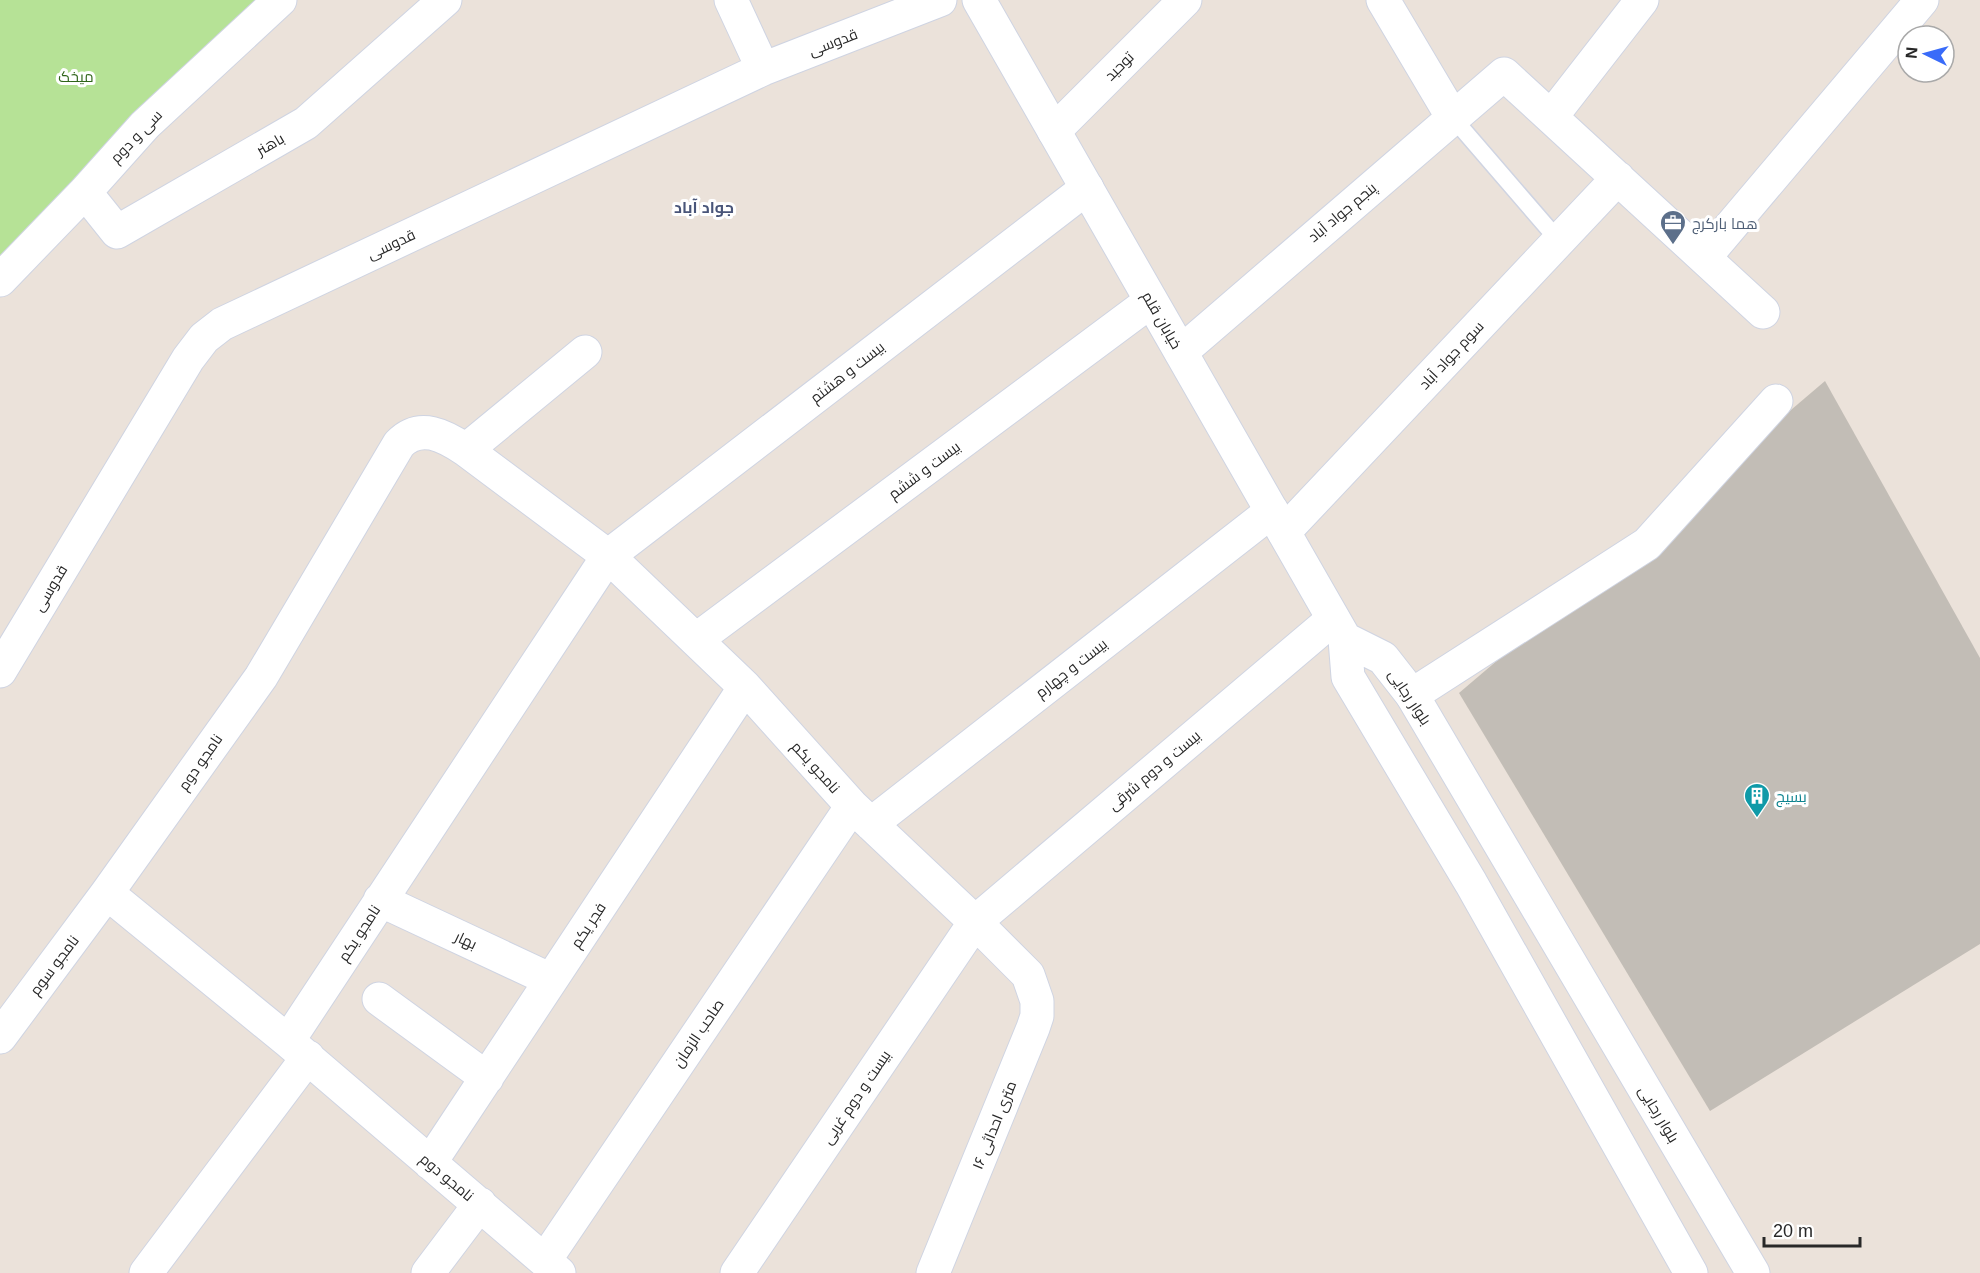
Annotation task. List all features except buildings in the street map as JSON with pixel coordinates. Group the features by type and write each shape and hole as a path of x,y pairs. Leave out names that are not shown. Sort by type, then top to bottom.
{"street":[{"name":"سی و دوم","path":"0,280 85,192 145,125 280,0"},
{"name":"باهنر","path":"85,192 117,232 306,123 446,0"},
{"path":"731,0 764,69"},
{"name":"قدوسی","path":"0,671 188,359 204,338 222,324 764,69 940,0"},
{"name":"خیابان قلم","path":"979,0 1339,629"},
{"name":"توحید","path":"1054,131 1185,0"},
{"path":"1383,0 1453,118"},
{"path":"1642,0 1551,117 1763,312"},
{"path":"1704,258 1922,0"},
{"name":"پنجم جواد آباد","path":"1180,352 1504,74 1551,117"},
{"name":"سوم جواد آباد","path":"1278,521 1559,241 1618,178"},
{"name":"بیست و هشتم","path":"608,556 1087,188"},
{"name":"بیست و ششم","path":"696,639 1151,301"},
{"path":"452,443 585,352"},
{"path":"1412,695 1647,544 1776,401"},
{"name":"نامجو دوم","path":"452,443 426,432 405,437 399,444 261,676 107,893 298,1049 552,1267"},
{"name":"نامجو یکم","path":"452,443 608,556 745,687 861,815 1028,975"},
{"name":"بیست و چهارم","path":"861,815 1278,521"},
{"name":"نامجو یکم","path":"298,1049 380,900 608,556"},
{"path":"1339,629 1348,677 1471,883 1691,1273"},
{"name":"بلوار رجایی","path":"1339,629 1383,658 1412,695 1753,1273"},
{"name":"بیست و دوم شرقی","path":"975,922 1339,629"},
{"name":"فجر یکم","path":"430,1163 745,687"},
{"name":"صاحب الزمان","path":"552,1267 861,815"},
{"name":"نامجو سوم","path":"0,1037 107,893"},
{"name":"بهار","path":"380,900 551,980"},
{"name":"بیست و دوم غربی","path":"736,1273 975,922"},
{"name":"۱۶ متری احداثی","path":"933,1273 1034,1028 1037,1001 1028,975"},
{"path":"379,999 487,1078"},
{"path":"146,1273 298,1049"},
{"path":"428,1273 480,1204"}],"lane":[{"path":"1453,118 1559,241"}],"green space":[{"name":"میخک","path":"0,0 255,0 4,258 0,255"}],"place":[{"name":"هما بارکرج","path":"1673,246"},
{"name":"بسیج","path":"1757,819"}],"district":[{"name":"جواد آباد","path":"704,207"}]}
